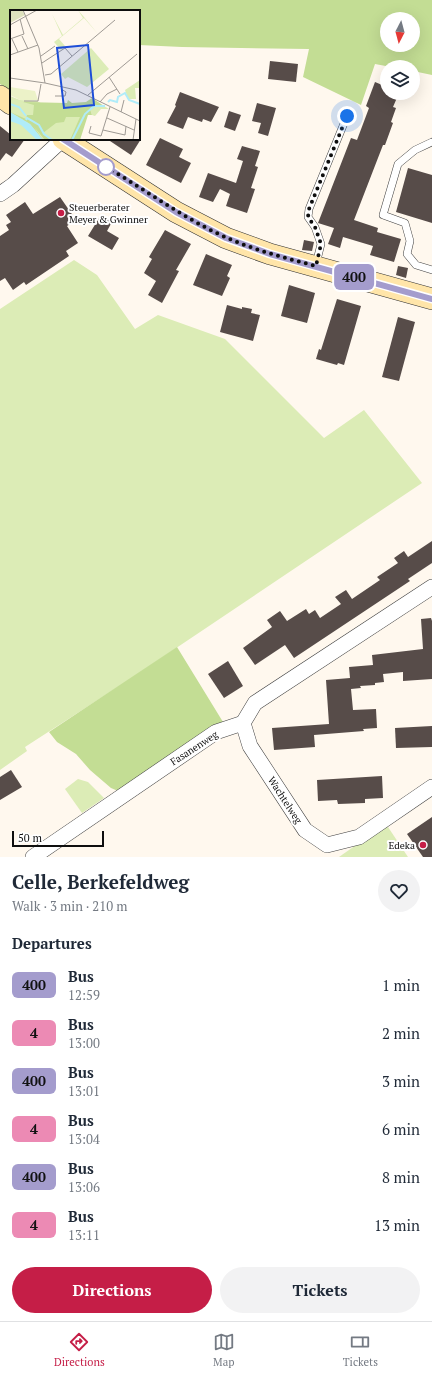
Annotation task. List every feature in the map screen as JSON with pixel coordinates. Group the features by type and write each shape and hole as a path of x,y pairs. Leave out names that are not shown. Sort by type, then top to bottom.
{"main road":[{"path":"0,96 10,103"},
{"path":"65,140 176,212 226,238 270,254 432,299"}],"street":[{"path":"0,194 13,185 62,140"},
{"path":"243,723 255,703 432,587"},
{"name":"Wachtelweg","path":"243,723 250,746 305,830 327,845 359,837 432,787"},
{"name":"Fasanenweg","path":"33,857 216,732 243,723"}],"lane":[{"path":"316,266 321,244 315,227 308,217 309,209 347,116"},
{"path":"432,142 414,150 398,164 383,215 406,223 410,241 408,254 416,265 432,270"}],"green space":[{"path":"0,0 432,0 432,75 420,72 420,60 380,60 380,65 375,64 361,105 303,77 309,49 140,45 140,10 10,10 10,90 0,84"},
{"path":"74,260 97,275 135,329 158,315 225,339 324,438 364,410 422,483 130,679 25,747 27,751 0,770 0,309"},
{"path":"177,647 223,722 118,791 111,788 90,770 76,754 57,742 49,732"},
{"path":"78,779 88,782 104,798 82,813 65,789"},
{"path":"386,824 408,857 339,857"}],"building":[{"path":"270,61 298,64 296,82 268,79"},
{"path":"375,82 380,84 380,100 396,100 393,107 396,108 391,122 393,123 354,220 378,228 377,232 401,239 394,262 370,255 373,246 343,237 340,248 328,244 334,228 318,223 351,138 357,140 369,108 366,106"},
{"path":"180,92 219,107 211,122 203,119 202,122 188,117 183,129 167,123 176,106 175,105"},
{"path":"257,103 276,108 268,136 258,133 261,123 252,121"},
{"path":"229,111 241,115 235,131 224,127"},
{"path":"0,126 10,134 10,140 24,140 12,157 6,153 0,161"},
{"path":"160,138 183,149 179,157 191,163 181,183 146,165"},
{"path":"141,139 131,155 108,140"},
{"path":"242,146 260,151 255,166 258,167 251,188 255,189 247,213 226,206 230,194 220,189 213,202 199,197 208,173 236,183 243,161 237,159"},
{"path":"408,168 432,175 432,223 396,212"},
{"path":"60,197 76,220 67,226 78,243 66,251 69,256 26,285 24,282 13,290 5,278 0,281 0,236 9,230 6,225 11,222 6,215 25,202 33,214"},
{"path":"101,215 112,222 107,231 119,238 112,250 88,236"},
{"path":"165,230 191,244 176,270 179,271 162,303 148,295 156,281 144,273 152,259 149,257"},
{"path":"304,240 314,242 312,251 302,250"},
{"path":"206,254 232,265 227,276 230,278 222,296 193,285"},
{"path":"398,266 408,268 406,278 396,275"},
{"path":"289,285 315,293 307,323 281,316"},
{"path":"337,299 361,306 344,365 338,363 337,365 316,359 319,349 321,350"},
{"path":"227,305 242,309 242,307 252,309 251,313 260,315 253,341 220,332"},
{"path":"398,317 415,322 399,381 382,377"},
{"path":"432,541 432,563 408,579 410,581 294,658 285,645 255,665 243,648 272,627 267,620 280,611 287,621 306,609 309,614 315,610 320,618 341,604 335,597 346,590 352,599 380,580 377,577 398,563 394,558 404,551 408,557"},
{"path":"431,618 432,679 403,681 403,672 383,674 384,682 351,689 353,710 376,709 377,728 363,729 364,731 314,735 315,747 274,750 272,728 329,724 326,680 350,678 349,667 373,665 372,655 423,649 421,619"},
{"path":"228,661 243,686 224,698 208,674"},
{"path":"432,726 432,747 396,748 395,728"},
{"path":"11,770 22,787 0,800 0,777"},
{"path":"382,776 383,798 365,799 365,803 338,804 337,800 318,801 317,780"},
{"name":"Edeka","path":"432,817 432,857 423,857 407,834"}],"bus line":[{"name":"400","path":"65,140 176,212 226,238 270,254 432,299"}],"place":[{"name":"Steuerberater Meyer & Gwinner","path":"61,213"},
{"name":"Edeka","path":"423,845"}],"route":[{"path":"106,167 176,212 226,238 270,254 316,266 321,244 315,227 308,217 309,209 347,116"}]}
